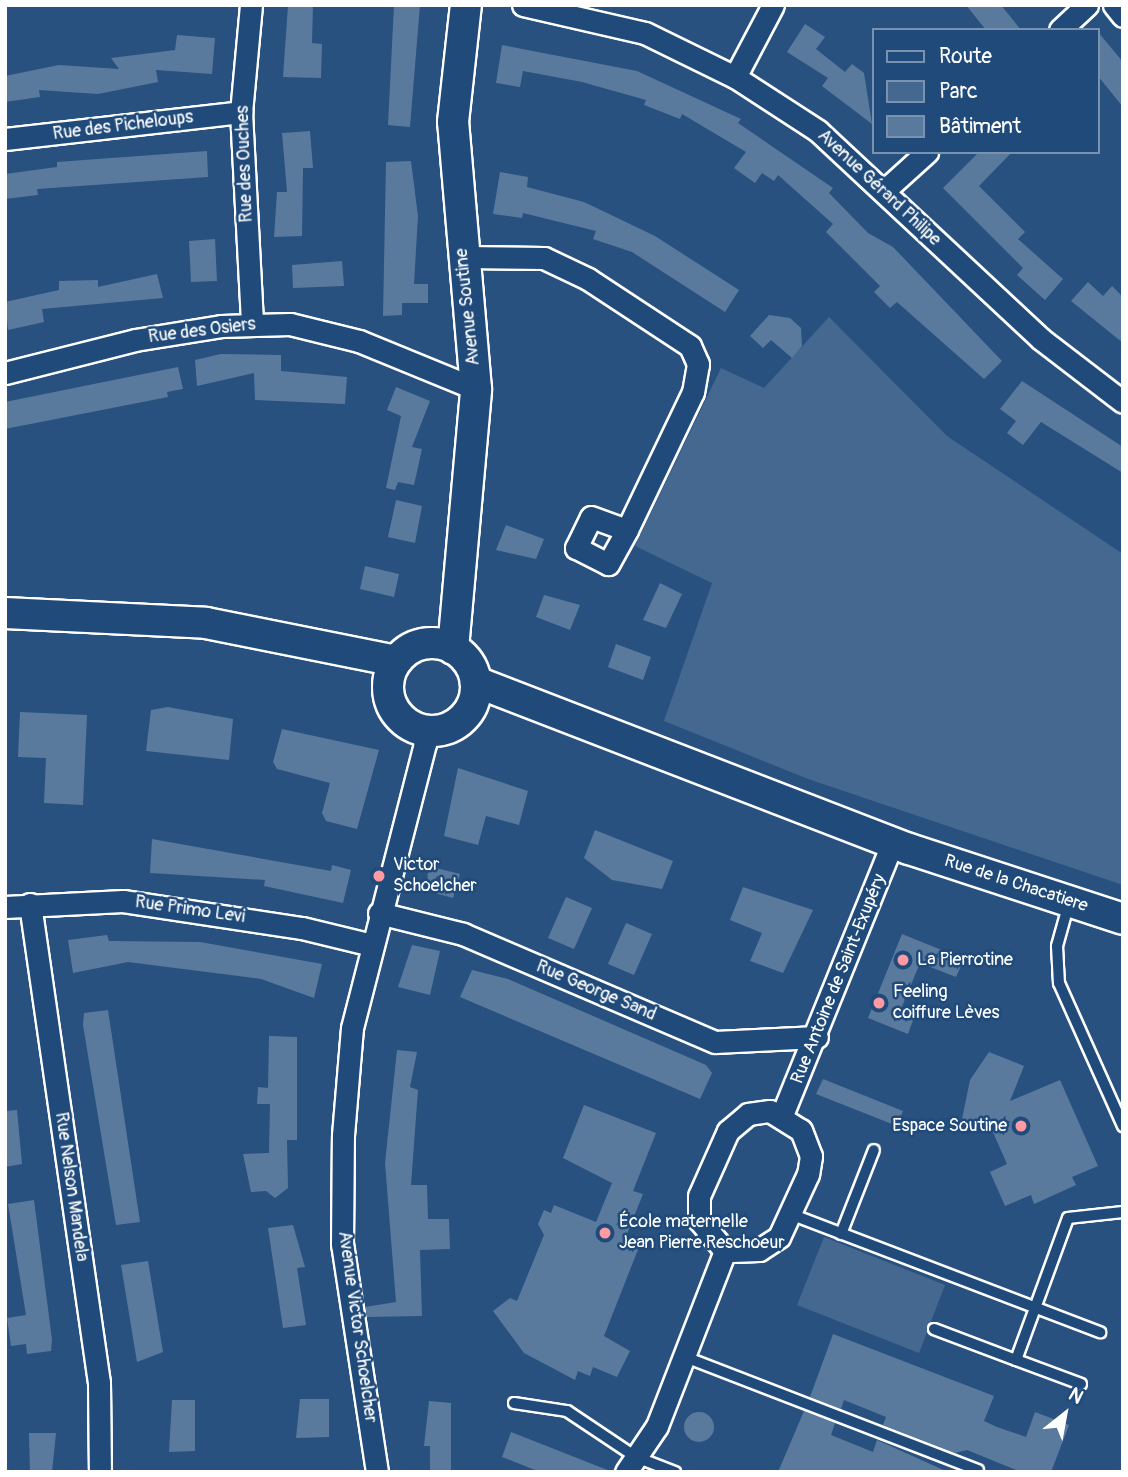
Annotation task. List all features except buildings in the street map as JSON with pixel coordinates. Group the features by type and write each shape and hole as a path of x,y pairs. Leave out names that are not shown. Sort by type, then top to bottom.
{"street":[{"name":"Rue des Ouches","path":"251,5 242,111 252,323"},
{"name":"Avenue Soutine","path":"453,649 454,609 476,388 453,122 466,5"},
{"name":"Avenue Gérard Philipe","path":"523,5 645,33 735,77 818,131 885,190 1041,338 1123,402"},
{"path":"735,77 773,5"},
{"path":"1062,28 1087,5"},
{"path":"1114,5 1123,16"},
{"name":"Rue des Picheloups","path":"5,139 242,111"},
{"path":"885,190 925,154"},
{"path":"463,257 544,258 588,279 690,346 698,363 693,392 627,530"},
{"name":"Rue des Osiers","path":"5,373 135,340 252,323 290,324 359,341 476,388"},
{"path":"5,612 206,623 404,654 434,643 453,649 476,682 461,721 421,730 390,702 404,654 454,609"},
{"name":"Rue de la Chacatiere","path":"476,682 901,846 1123,919"},
{"name":"Avenue Victor Schoelcher","path":"377,1472 342,1244 352,1028 379,913 425,744 421,730"},
{"name":"Rue Antoine de Saint-Exupéry","path":"782,1115 901,846"},
{"name":"Rue Primo Levi","path":"5,907 122,901 302,928 372,945"},
{"name":"Rue Nelson Mandela","path":"30,904 99,1382 100,1472"},
{"name":"Rue George Sand","path":"379,913 463,934 715,1042 817,1037"},
{"path":"748,1114 782,1115 801,1129 811,1157 793,1215 770,1245 743,1254 725,1251 705,1233 698,1206 722,1140 748,1114"},
{"path":"631,1464 657,1426 725,1251"}],"lane":[{"path":"1070,900 1057,946 1059,983 1123,1126"},
{"path":"841,1234 874,1150"},
{"path":"1016,1360 1068,1218 1123,1212"},
{"path":"793,1215 1100,1332"},
{"path":"934,1329 1081,1384"},
{"path":"685,1357 978,1471"},
{"path":"514,1403 567,1411 631,1464 675,1472"}],"green space":[{"path":"829,317 947,436 1123,554 1123,885 808,779 664,721 712,583 635,546 721,368 764,388"},
{"path":"824,1237 945,1285 919,1353 797,1305"}],"place":[{"name":"Victor Schoelcher","path":"379,876"},
{"name":"La Pierrotine","path":"903,960"},
{"name":"Feeling coiffure Lèves","path":"879,1003"},
{"name":"Espace Soutine","path":"1021,1126"},
{"name":"École maternelle Jean Pierre Reschoeur","path":"605,1233"}]}
